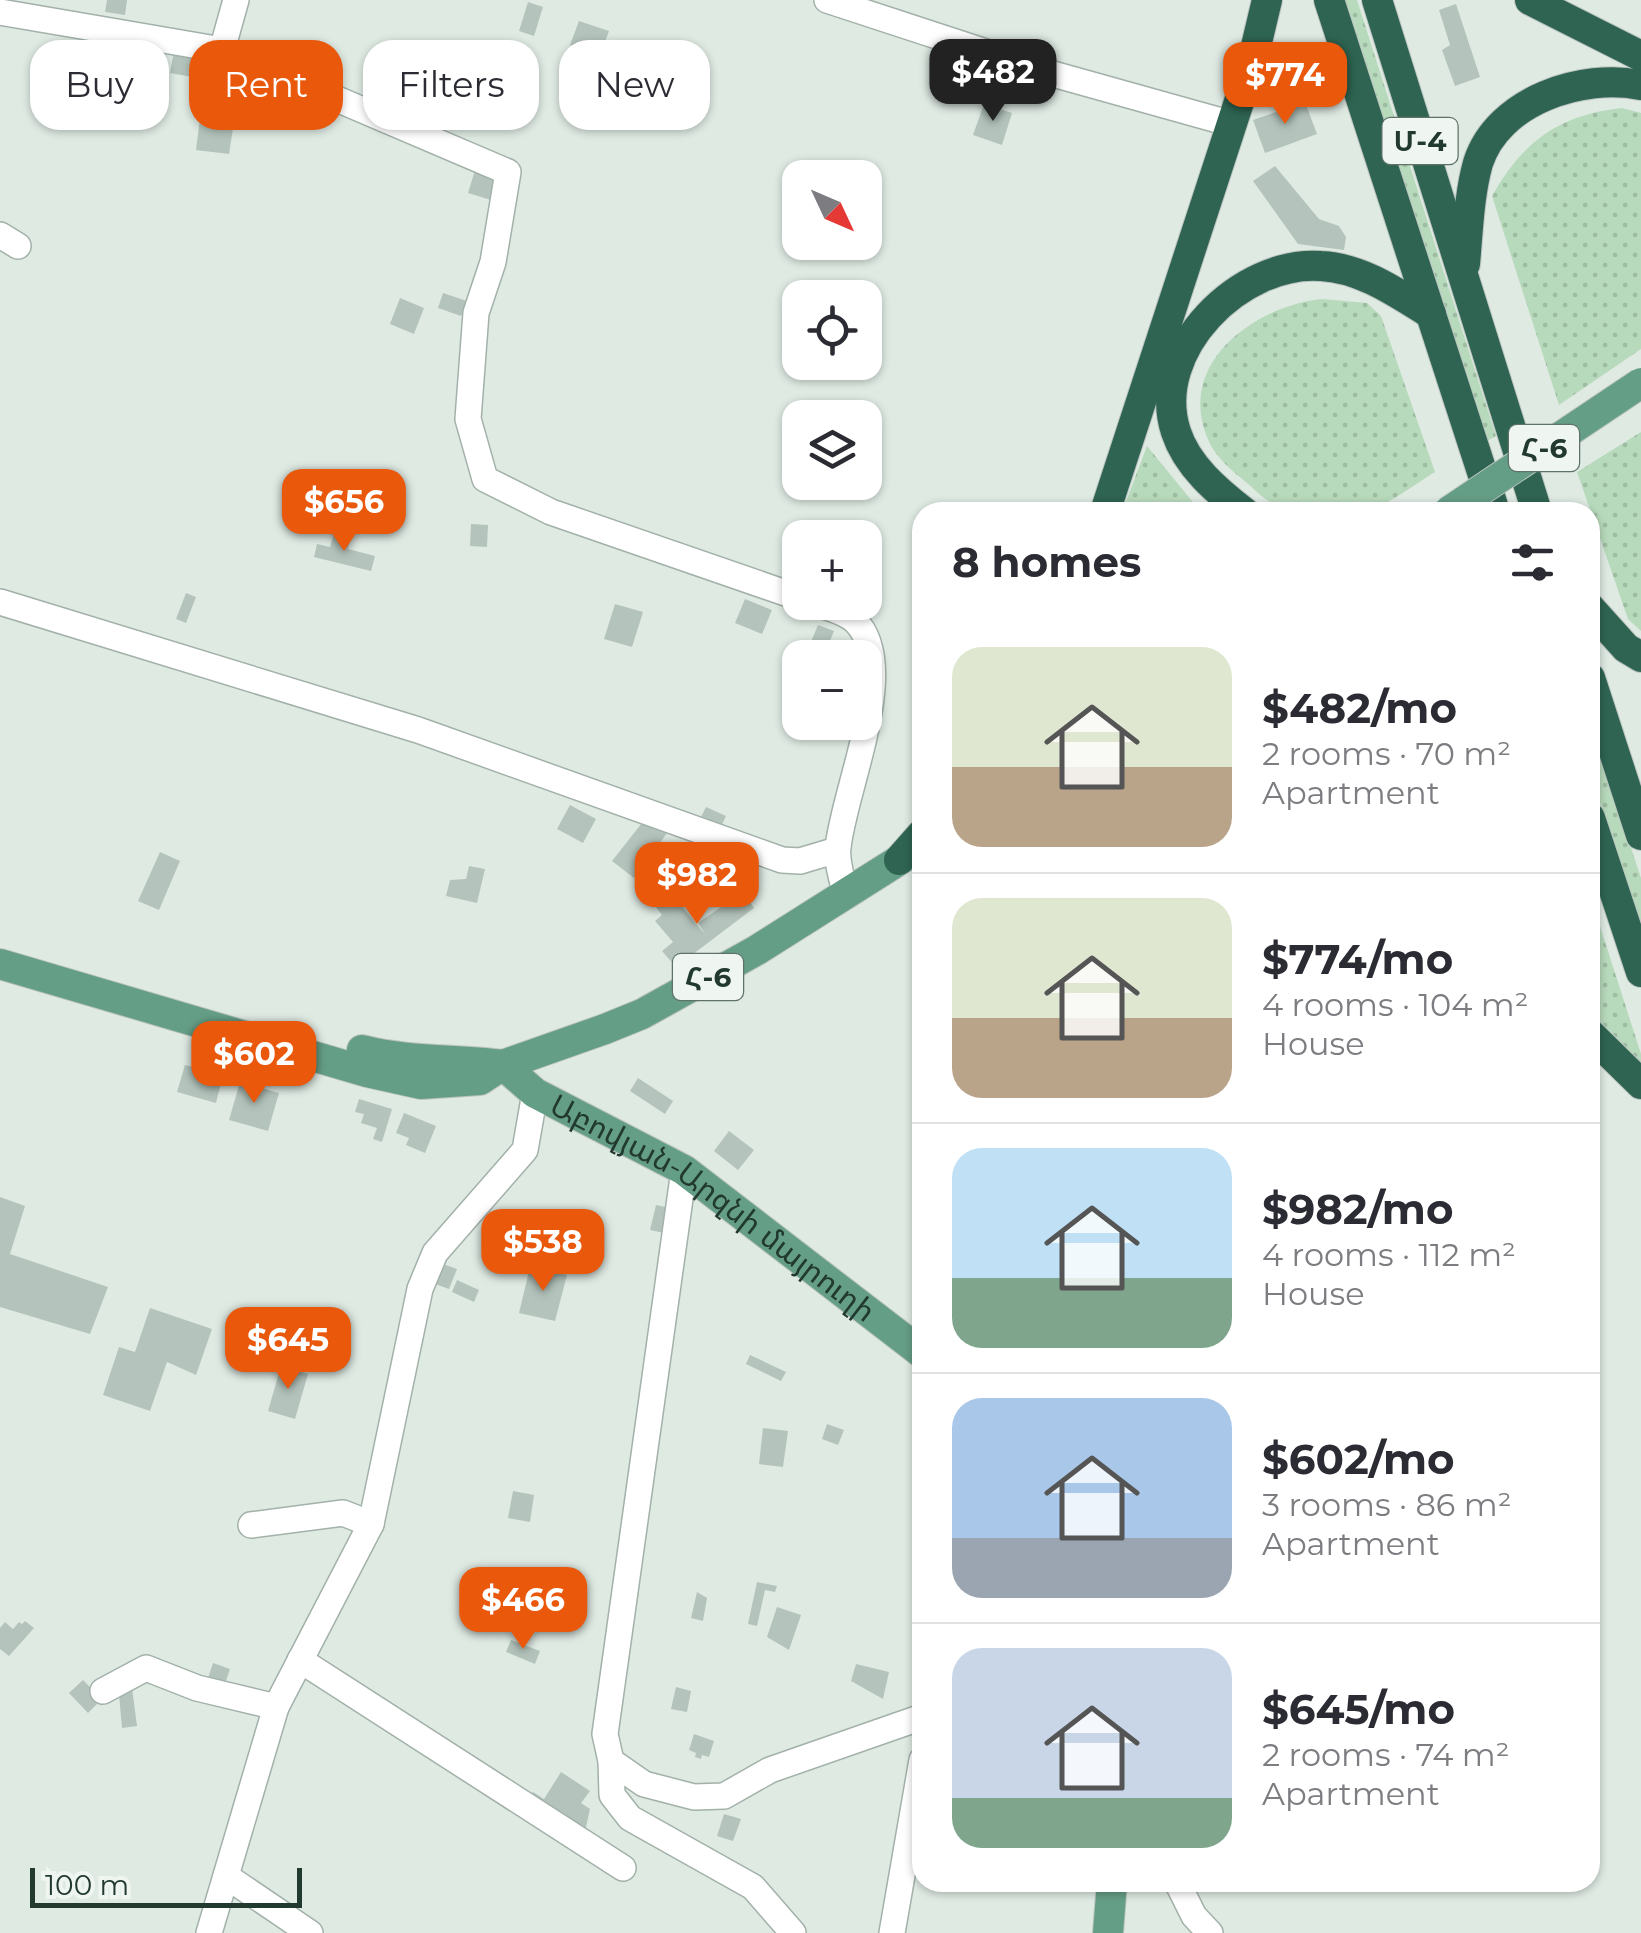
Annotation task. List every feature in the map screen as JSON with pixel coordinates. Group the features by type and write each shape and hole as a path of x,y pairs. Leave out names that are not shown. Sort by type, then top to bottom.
{"highway":[{"path":"1108,502 1253,59 1267,0"},
{"name":"Մ-4","path":"1328,0 1492,502"},
{"name":"Մ-4","path":"1377,0 1533,502"},
{"path":"1530,0 1641,56"},
{"path":"1464,282 1479,160 1508,120 1552,91 1572,85 1596,81 1641,86"},
{"path":"1232,502 1206,480 1176,434 1172,405 1174,374 1182,351 1223,303 1281,270 1322,266 1359,273 1432,314"},
{"path":"1600,619 1626,648 1641,658"},
{"path":"1600,709 1641,835"},
{"path":"1600,848 1641,972"},
{"path":"1600,1044 1641,1084"}],"main road":[{"name":"Հ-6","path":"1463,502 1641,384"},
{"name":"Հ-6","path":"503,1065 568,1045 642,1014 758,950 912,856"},
{"path":"0,943 203,1006 384,1056 503,1065"},
{"path":"0,964 367,1072 422,1084 480,1080 503,1065"},
{"name":"Աբովյան-Արզնի մայրուղի","path":"503,1065 535,1093 684,1170 912,1345"},
{"path":"1108,1933 1111,1892"}],"street":[{"path":"225,40 236,0"},
{"path":"827,0 1053,74 1232,124"},
{"path":"0,12 189,44"},
{"path":"343,102 508,172 493,262 476,313 468,419 486,479 551,512 782,592"},
{"path":"0,602 418,730 782,860 800,861 837,850"},
{"path":"845,894 837,850 863,743 874,658 868,637 855,620"},
{"path":"210,1933 276,1706 371,1524 420,1289 434,1253 525,1150 535,1093"},
{"path":"684,1170 605,1734 612,1795 630,1818 753,1887 793,1933"},
{"path":"251,1525 342,1513 371,1524"},
{"path":"300,1660 623,1868"},
{"path":"103,1690 146,1668 197,1688 276,1706"},
{"path":"611,1761 644,1784 694,1797 724,1796 770,1770 912,1720"},
{"path":"892,1933 912,1818"},
{"path":"226,1876 310,1933"},
{"path":"1182,1892 1194,1916 1210,1933"}],"green space":[{"path":"1344,0 1357,0 1496,436 1482,444"},
{"path":"1622,108 1641,113 1641,349 1559,405 1492,196 1517,160 1545,134 1579,117"},
{"path":"1322,299 1367,303 1381,316 1435,472 1388,502 1270,502 1235,473 1210,444 1200,409 1203,384 1213,362 1249,325 1297,304"},
{"path":"1641,432 1641,631 1628,619 1600,538 1600,502 1587,502 1577,472"},
{"path":"1147,446 1193,502 1126,502"},
{"path":"1600,754 1641,878 1641,926 1600,803"},
{"path":"1600,926 1641,1054 1641,1064 1600,1025"}],"building":[{"path":"107,0 127,0 125,15 105,12"},
{"path":"528,2 543,7 534,36 519,31"},
{"path":"1456,4 1480,77 1455,86 1442,50 1450,45 1439,10"},
{"path":"579,21 609,31 606,40 572,40"},
{"path":"174,51 189,54 189,76 170,73"},
{"path":"1305,102 1317,134 1265,153 1253,120"},
{"path":"984,104 1012,113 1002,145 973,135"},
{"path":"198,130 233,130 229,154 196,150"},
{"path":"1275,166 1319,219 1339,226 1346,237 1344,250 1298,244 1253,181"},
{"path":"476,167 499,174 491,200 468,193"},
{"path":"443,293 467,301 461,316 438,308"},
{"path":"400,298 424,308 414,334 390,324"},
{"path":"471,524 488,525 487,547 470,546"},
{"path":"334,534 350,539 348,549 375,556 371,571 314,557 317,544 330,547"},
{"path":"186,593 196,597 186,623 176,619"},
{"path":"745,599 772,610 762,634 735,623"},
{"path":"615,604 643,612 632,647 604,639"},
{"path":"818,625 834,631 830,640 812,640"},
{"path":"570,805 596,819 583,843 557,829"},
{"path":"706,807 726,816 719,831 699,821"},
{"path":"649,814 673,825 634,878 612,861"},
{"path":"160,852 180,861 159,910 138,901"},
{"path":"469,866 485,869 477,903 446,896 450,880 466,879"},
{"path":"743,892 754,908 676,967 662,951 673,942 655,921 662,915 656,907 667,899 673,906 678,902 705,934 698,923"},
{"path":"185,1065 223,1075 216,1103 177,1092"},
{"path":"638,1078 673,1101 665,1114 630,1091"},
{"path":"240,1082 279,1093 268,1131 229,1120"},
{"path":"359,1099 392,1109 382,1142 373,1139 377,1128 361,1123 364,1114 355,1112"},
{"path":"404,1113 436,1126 425,1153 406,1145 409,1138 396,1133"},
{"path":"729,1131 754,1150 738,1170 714,1151"},
{"path":"0,1197 25,1206 10,1254 108,1287 90,1334 0,1307"},
{"path":"656,1205 670,1208 664,1233 650,1230"},
{"path":"443,1264 457,1269 449,1289 435,1284"},
{"path":"530,1267 567,1275 555,1321 519,1313"},
{"path":"457,1280 479,1290 474,1302 452,1292"},
{"path":"150,1308 212,1329 196,1375 167,1362 150,1411 103,1395 119,1347 135,1352"},
{"path":"750,1355 786,1372 781,1381 746,1364"},
{"path":"281,1366 308,1374 295,1419 268,1411"},
{"path":"827,1424 844,1430 838,1445 822,1439"},
{"path":"763,1428 788,1431 783,1467 759,1464"},
{"path":"513,1491 534,1495 530,1522 508,1518"},
{"path":"757,1582 777,1586 775,1592 765,1590 757,1626 748,1624"},
{"path":"697,1592 707,1598 703,1621 691,1618"},
{"path":"543,1605 562,1609 558,1624 540,1620"},
{"path":"777,1607 801,1615 789,1650 767,1637"},
{"path":"25,1621 34,1628 9,1656 0,1649 0,1628 5,1622 13,1629"},
{"path":"511,1640 540,1651 535,1664 506,1652"},
{"path":"213,1663 230,1669 224,1687 207,1681"},
{"path":"856,1664 889,1672 883,1699 851,1681"},
{"path":"83,1680 102,1699 88,1713 69,1693"},
{"path":"676,1687 691,1691 687,1712 671,1709"},
{"path":"132,1688 137,1726 122,1728 119,1694"},
{"path":"694,1734 714,1741 709,1757 695,1757 696,1753 689,1750"},
{"path":"561,1772 590,1791 581,1803 590,1809 584,1836 528,1800 533,1792 544,1799"},
{"path":"724,1814 741,1819 733,1841 717,1836"}]}
